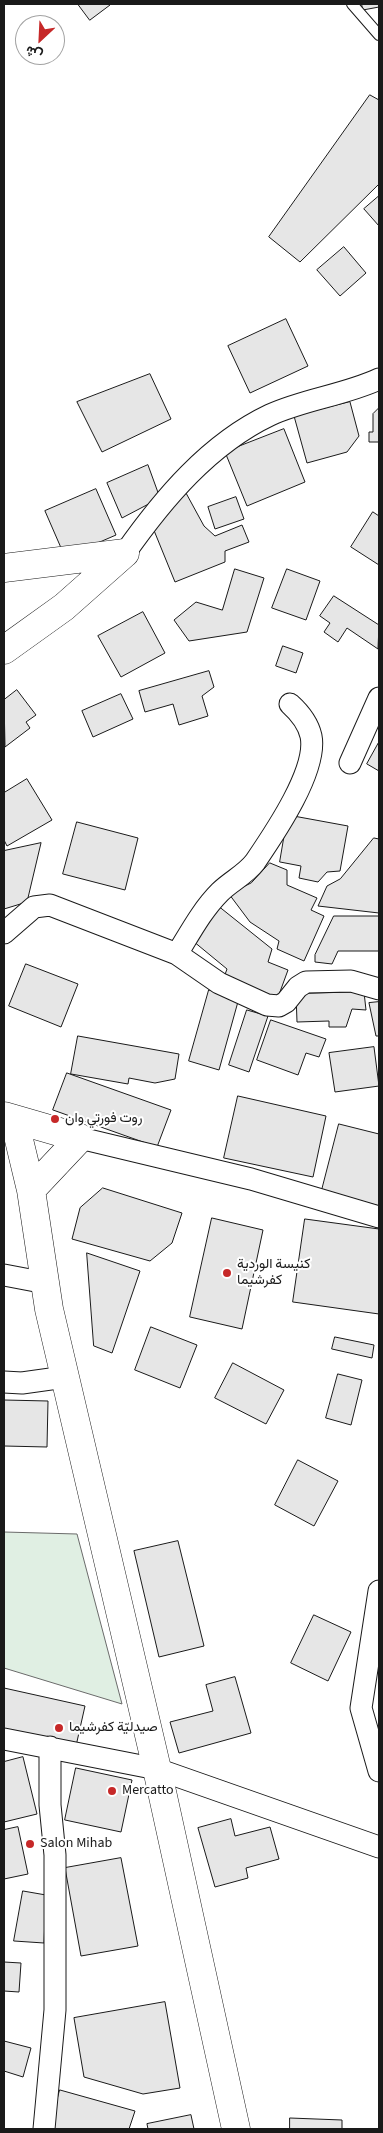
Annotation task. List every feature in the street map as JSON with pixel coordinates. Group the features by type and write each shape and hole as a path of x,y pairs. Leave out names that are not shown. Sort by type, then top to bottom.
{"street":[{"path":"4,650 64,607 125,553 150,517 195,469 225,442 270,415 314,399 362,387 379,379"},
{"path":"4,568 125,553"},
{"path":"350,763 379,698"},
{"path":"177,954 208,906 220,892 249,870 293,800 309,763 312,750 307,724 300,713 290,704"},
{"path":"4,933 34,908 41,905 50,905 177,954 219,983 267,1005 278,1006 286,1002 298,987 306,982 351,981 379,989"},
{"path":"9,1118 80,1138 251,1179 379,1217"},
{"path":"9,1118 31,1190 49,1309 157,1769 236,2129"},
{"path":"31,1190 80,1138"},
{"path":"4,1275 46,1282"},
{"path":"4,1382 65,1377"},
{"path":"379,1591 361,1708 379,1771"},
{"path":"4,1739 157,1769 379,1847"},
{"path":"44,2129 55,2010 54,1855 50,1805 50,1748"}],"lane":[{"path":"352,4 379,35"}],"green space":[{"path":"4,1532 77,1534 122,1704 4,1668"}],"building":[{"path":"78,4 110,4 110,5 90,20"},
{"path":"362,4 379,4 379,7 363,10"},
{"path":"370,95 379,100 379,184 300,262 269,237"},
{"path":"379,196 379,226 364,209"},
{"path":"344,247 366,273 340,296 317,270"},
{"path":"286,319 308,366 250,393 228,346"},
{"path":"150,374 171,419 102,452 77,402"},
{"path":"350,402 359,436 347,452 307,463 294,416"},
{"path":"379,408 379,442 369,442 369,432 373,432 373,414"},
{"path":"284,429 305,482 247,506 225,452"},
{"path":"148,465 160,498 122,518 107,483"},
{"path":"96,489 116,535 65,557 45,511"},
{"path":"186,493 204,526 215,536 242,525 249,542 225,551 225,562 175,582 153,528"},
{"path":"236,497 244,519 215,529 208,507"},
{"path":"373,512 379,516 379,565 351,547"},
{"path":"235,569 264,578 247,632 189,641 174,620 196,602 222,610"},
{"path":"287,569 320,581 306,620 272,608"},
{"path":"334,596 379,625 378,649 347,628 338,642 324,632 330,623 320,616"},
{"path":"143,612 165,653 121,677 98,636"},
{"path":"283,646 303,653 296,673 276,666"},
{"path":"209,671 214,687 202,696 208,716 179,725 173,704 145,712 139,691"},
{"path":"17,690 36,715 26,722 30,728 5,747 4,700"},
{"path":"121,694 133,719 93,737 82,711"},
{"path":"379,742 379,771 367,764"},
{"path":"27,779 52,820 7,846 4,840 4,793"},
{"path":"288,815 348,826 340,871 327,872 318,882 299,878 301,866 280,862"},
{"path":"77,822 138,838 125,890 63,874"},
{"path":"374,838 379,839 379,913 318,906 327,886 340,879"},
{"path":"41,843 27,902 4,909 4,851"},
{"path":"270,863 287,870 287,885 317,898 311,910 324,916 304,961 277,949 279,941 250,922 229,894 251,883"},
{"path":"217,905 272,949 268,962 288,970 277,1000 223,980 227,969 193,941"},
{"path":"334,916 379,916 379,951 338,951 332,964 315,962 315,955"},
{"path":"26,964 78,984 61,1027 9,1006"},
{"path":"209,990 239,998 219,1070 189,1061"},
{"path":"364,992 366,1010 352,1009 346,1027 329,1027 329,1021 297,1022 296,994"},
{"path":"379,1002 379,1036 376,1036 369,1003"},
{"path":"247,1010 268,1016 249,1072 229,1065"},
{"path":"271,1020 326,1039 319,1057 306,1053 298,1075 257,1060"},
{"path":"78,1036 179,1054 175,1079 155,1083 129,1078 128,1084 71,1074"},
{"path":"374,1047 379,1086 335,1092 329,1053"},
{"path":"67,1073 171,1110 157,1147 53,1110"},
{"path":"238,1096 326,1116 313,1177 224,1158"},
{"path":"339,1124 379,1134 379,1206 322,1190"},
{"path":"103,1188 182,1213 172,1243 150,1261 72,1239 80,1208"},
{"name":"كنيسة الوردية كفرشيما","path":"212,1218 263,1230 242,1329 190,1317"},
{"path":"305,1219 379,1229 379,1314 293,1302"},
{"path":"87,1253 140,1271 112,1353 94,1346"},
{"path":"151,1327 197,1345 180,1388 135,1370"},
{"path":"335,1337 374,1345 372,1358 332,1349"},
{"path":"233,1363 284,1390 266,1424 215,1398"},
{"path":"338,1374 362,1380 351,1425 326,1418"},
{"path":"4,1400 48,1401 47,1447 4,1446"},
{"path":"298,1460 338,1481 314,1526 275,1505"},
{"path":"178,1541 204,1646 159,1657 134,1551"},
{"path":"314,1615 351,1632 328,1681 291,1663"},
{"path":"235,1677 251,1733 179,1753 170,1722 213,1711 206,1685"},
{"path":"4,1688 85,1706 76,1746 4,1729"},
{"path":"23,1757 37,1814 4,1822 4,1762"},
{"path":"76,1768 132,1780 121,1832 65,1820"},
{"path":"231,1819 235,1836 270,1827 279,1859 246,1868 248,1878 215,1887 198,1828"},
{"path":"18,1827 28,1874 4,1879 4,1830"},
{"path":"121,1858 138,1946 81,1956 65,1868"},
{"path":"23,1891 46,1895 44,1943 14,1941"},
{"path":"4,1962 21,1963 19,1992 4,1991"},
{"path":"165,2002 180,2088 143,2094 84,2077 74,2018"},
{"path":"4,2041 31,2048 23,2077 4,2071"},
{"path":"60,2090 135,2111 129,2129 49,2129"},
{"path":"191,2115 194,2129 148,2129 147,2124"},
{"path":"290,2118 342,2120 342,2129 290,2129"}],"place":[{"name":"روت فورتي وان","path":"55,1119"},
{"name":"كنيسة الوردية كفرشيما","path":"227,1273"},
{"name":"صيدليّة كفرشيما","path":"59,1728"},
{"name":"Mercatto","path":"112,1791"},
{"name":"Salon Mihab","path":"30,1844"}]}
